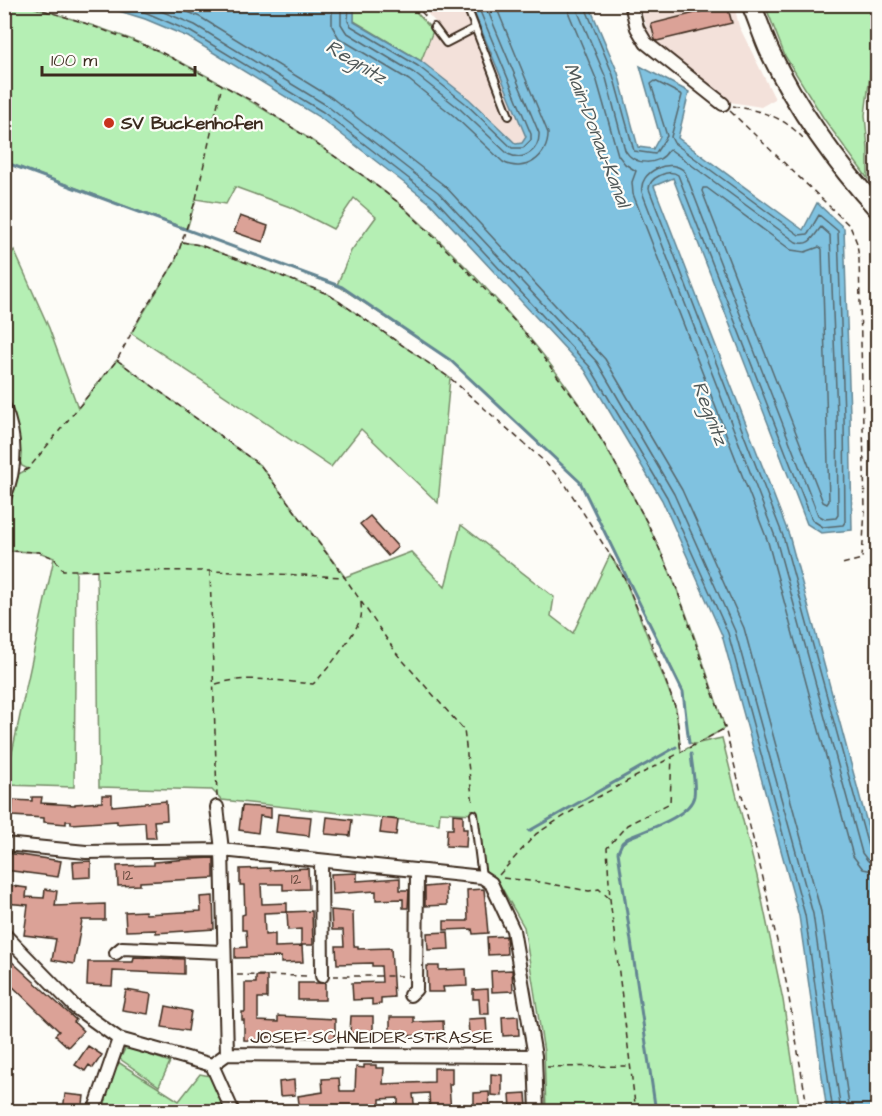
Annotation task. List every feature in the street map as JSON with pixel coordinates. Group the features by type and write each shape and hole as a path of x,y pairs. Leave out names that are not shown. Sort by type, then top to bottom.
{"main road":[{"path":"752,4 771,53 798,101 821,137 872,203"}],"street":[{"path":"630,4 637,28 646,43 723,104"},
{"path":"4,407 10,420 14,447 13,477 4,498"},
{"path":"217,807 222,850 227,1054"},
{"path":"4,843 86,852 222,850 482,877 491,883 513,930 535,1062 537,1112"},
{"path":"321,862 322,976"},
{"path":"410,995 416,988 417,870"},
{"path":"6,937 75,1008 119,1039 212,1065 233,1112"},
{"path":"116,953 122,948 223,952"},
{"path":"94,1112 119,1039"},
{"name":"JOSEF-SCHNEIDER-STRASSE","path":"212,1065 227,1054 535,1062"}],"lane":[{"path":"466,4 509,116"},
{"path":"434,27 446,43 475,28"},
{"path":"474,814 482,877"}],"path":[{"path":"23,4 80,21 157,50 222,84 309,138 399,203 521,328 582,409 609,452 649,526 675,581 725,728 763,878 787,986 808,1112"},
{"path":"414,4 434,27"},
{"path":"13,477 29,468 117,360 141,315 175,262 189,221 222,84"},
{"path":"723,104 761,112 790,124 805,141"},
{"path":"723,104 850,226 857,243 865,509 864,545 862,559 842,564"},
{"path":"182,242 200,244 328,294 450,378 545,462 566,484 624,577 676,709 681,752"},
{"path":"117,360 261,466 345,578 397,654 464,730 474,814"},
{"path":"4,551 39,552 54,558 63,570 210,571 345,578"},
{"path":"210,571 217,807"},
{"path":"215,685 232,680 266,679 313,684 321,678 354,632 361,618 361,602"},
{"path":"610,899 599,889 589,891 540,882 496,878 536,834 725,728"},
{"path":"636,1112 610,899 607,848 627,825 669,803 672,756"},
{"path":"224,975 416,976"},
{"path":"535,1062 630,1066"}],"shaded area":[{"path":"420,5 471,5 526,137 522,143 516,144 469,99 421,61 437,24"},
{"path":"639,5 734,5 739,26 775,99 761,107 724,101 652,43"}],"green space":[{"path":"23,4 109,31 158,51 249,100 336,157 400,204 450,251 498,301 564,382 609,452 660,550 690,625 725,728 699,743 722,738 757,876 783,1000 800,1111 546,1111 544,1052 524,927 496,878 491,883 482,877 474,814 440,812 439,824 222,800 212,790 99,787 97,570 76,571 74,787 5,785 54,558 39,552 5,551 5,498 13,477 28,469 22,466 14,447 5,407 5,264 14,250 49,328 78,408 117,360 261,466 345,577 411,552 445,587 461,525 554,597 551,616 573,633 610,555 624,577 676,709 681,752 695,744 689,743 683,691 580,482 450,360 337,285 351,251 376,217 354,198 333,229 290,207 235,187 226,204 196,199 187,229 5,162 5,5"},
{"path":"354,5 410,5 433,31 421,61 354,21"},
{"path":"765,5 877,5 865,115 868,179 824,119 785,56"},
{"path":"182,242 200,245 328,294 450,378 438,503 361,429 331,467 131,333 175,262"},
{"path":"126,1047 170,1062 159,1086 120,1059"},
{"path":"118,1062 179,1101 200,1074 210,1076 226,1111 101,1112"}],"water":[{"path":"100,5 354,5 354,22 421,61 469,99 516,144 522,143 526,137 471,5 589,5 618,73 638,147 653,149 660,136 640,66 689,92 678,138 803,230 817,203 844,228 852,530 821,533 807,524 673,178 654,186 789,535 877,860 877,1111 827,1111 799,916 722,635 662,500 585,370 430,203 319,117 188,37 145,19"}],"building":[{"path":"727,5 732,23 655,40 651,24"},
{"path":"240,216 268,226 263,242 234,232"},
{"path":"370,516 398,547 388,556 360,524"},
{"path":"102,795 112,795 112,806 166,801 167,820 154,821 156,838 146,838 145,822 71,824 71,821 66,821 66,824 44,822 44,818 12,816 13,800 32,801 32,797 42,797 41,803 75,805 102,802"},
{"path":"242,806 271,808 271,818 260,816 258,833 239,830"},
{"path":"278,814 311,817 309,836 276,832"},
{"path":"453,814 463,815 463,829 467,829 466,847 446,846 447,829 453,829"},
{"path":"327,817 352,820 350,836 325,834"},
{"path":"382,818 398,820 396,835 380,833"},
{"path":"7,853 61,861 58,877 5,870"},
{"path":"214,858 214,878 140,882 140,885 118,886 117,866 154,865 154,862"},
{"path":"91,861 91,877 74,878 73,862"},
{"path":"270,868 270,870 308,868 309,889 283,890 283,884 261,884 262,904 287,903 287,912 264,913 265,935 275,934 275,947 302,946 303,962 281,963 281,957 235,958 235,948 247,947 246,930 242,930 242,915 245,914 244,885 240,885 240,869"},
{"path":"357,873 357,881 400,878 400,890 409,890 408,908 403,908 403,899 376,900 376,891 332,894 331,874"},
{"path":"4,885 27,888 26,897 44,898 45,889 57,891 55,906 105,904 105,920 82,920 74,964 52,960 56,939 24,935 28,905 4,903"},
{"path":"446,885 447,905 425,906 425,887"},
{"path":"484,889 488,933 473,934 472,929 444,930 444,921 468,921 467,890"},
{"path":"213,896 214,929 156,933 156,930 126,931 125,912 145,911 146,914 201,911 200,897"},
{"path":"331,910 353,912 354,946 358,946 358,949 391,948 394,997 381,998 381,1004 372,1005 372,999 353,1000 352,983 382,982 381,966 372,966 372,963 337,964 336,946 344,946 343,930 332,930"},
{"path":"312,911 313,945 301,945 301,929 288,930 287,912"},
{"path":"448,932 449,949 428,950 427,933"},
{"path":"506,936 507,954 488,955 487,937"},
{"path":"4,957 76,1020 74,1022 83,1031 68,1047 55,1035 59,1031 9,983 4,987"},
{"path":"134,957 184,959 184,974 113,971 112,986 87,985 88,962 133,962"},
{"path":"427,966 439,966 439,970 466,969 467,986 443,987 444,992 428,992"},
{"path":"512,970 513,991 492,992 491,971"},
{"path":"256,976 267,976 267,998 258,998 258,1021 278,1022 278,1016 335,1019 335,1038 267,1037 267,1041 244,1040 242,1012 245,1012 245,983 256,983"},
{"path":"298,983 325,983 325,1000 298,1000"},
{"path":"488,989 489,1014 480,1014 479,999 473,999 473,990"},
{"path":"126,990 151,994 148,1014 122,1010"},
{"path":"166,1006 191,1011 188,1031 162,1027"},
{"path":"351,1016 373,1016 373,1033 350,1033"},
{"path":"518,1016 519,1035 503,1036 502,1017"},
{"path":"390,1017 414,1017 414,1022 443,1021 444,1038 426,1039 426,1036 390,1035"},
{"path":"486,1018 487,1034 469,1035 468,1019"},
{"path":"88,1046 102,1055 93,1068 89,1065 85,1071 75,1065"},
{"path":"364,1065 384,1068 383,1084 434,1082 434,1068 452,1068 452,1084 449,1084 451,1112 430,1112 429,1093 413,1094 415,1112 398,1112 398,1098 380,1099 380,1112 357,1112 357,1108 300,1111 298,1096 323,1092 322,1079 339,1078 340,1091 355,1091 356,1067 364,1068"},
{"path":"491,1074 502,1075 502,1096 491,1095"},
{"path":"294,1080 295,1095 280,1096 279,1082"},
{"path":"489,1092 490,1109 474,1109 474,1093"},
{"path":"526,1093 527,1108 511,1109 510,1094"},
{"path":"65,1094 84,1096 82,1112 63,1112"}],"waterway":[{"path":"4,162 342,287 450,360 580,482 683,692 689,743"},
{"path":"529,831 676,747"},
{"path":"656,1112 618,852 622,843 628,838 676,816 691,804 694,796 691,754"}],"place":[{"name":"SV Buckenhofen","path":"109,123"}],"water label":[{"name":"Regnitz","path":"356,62"},
{"name":"Main-Donau-Kanal","path":"597,135"},
{"name":"Regnitz","path":"710,413"}]}
